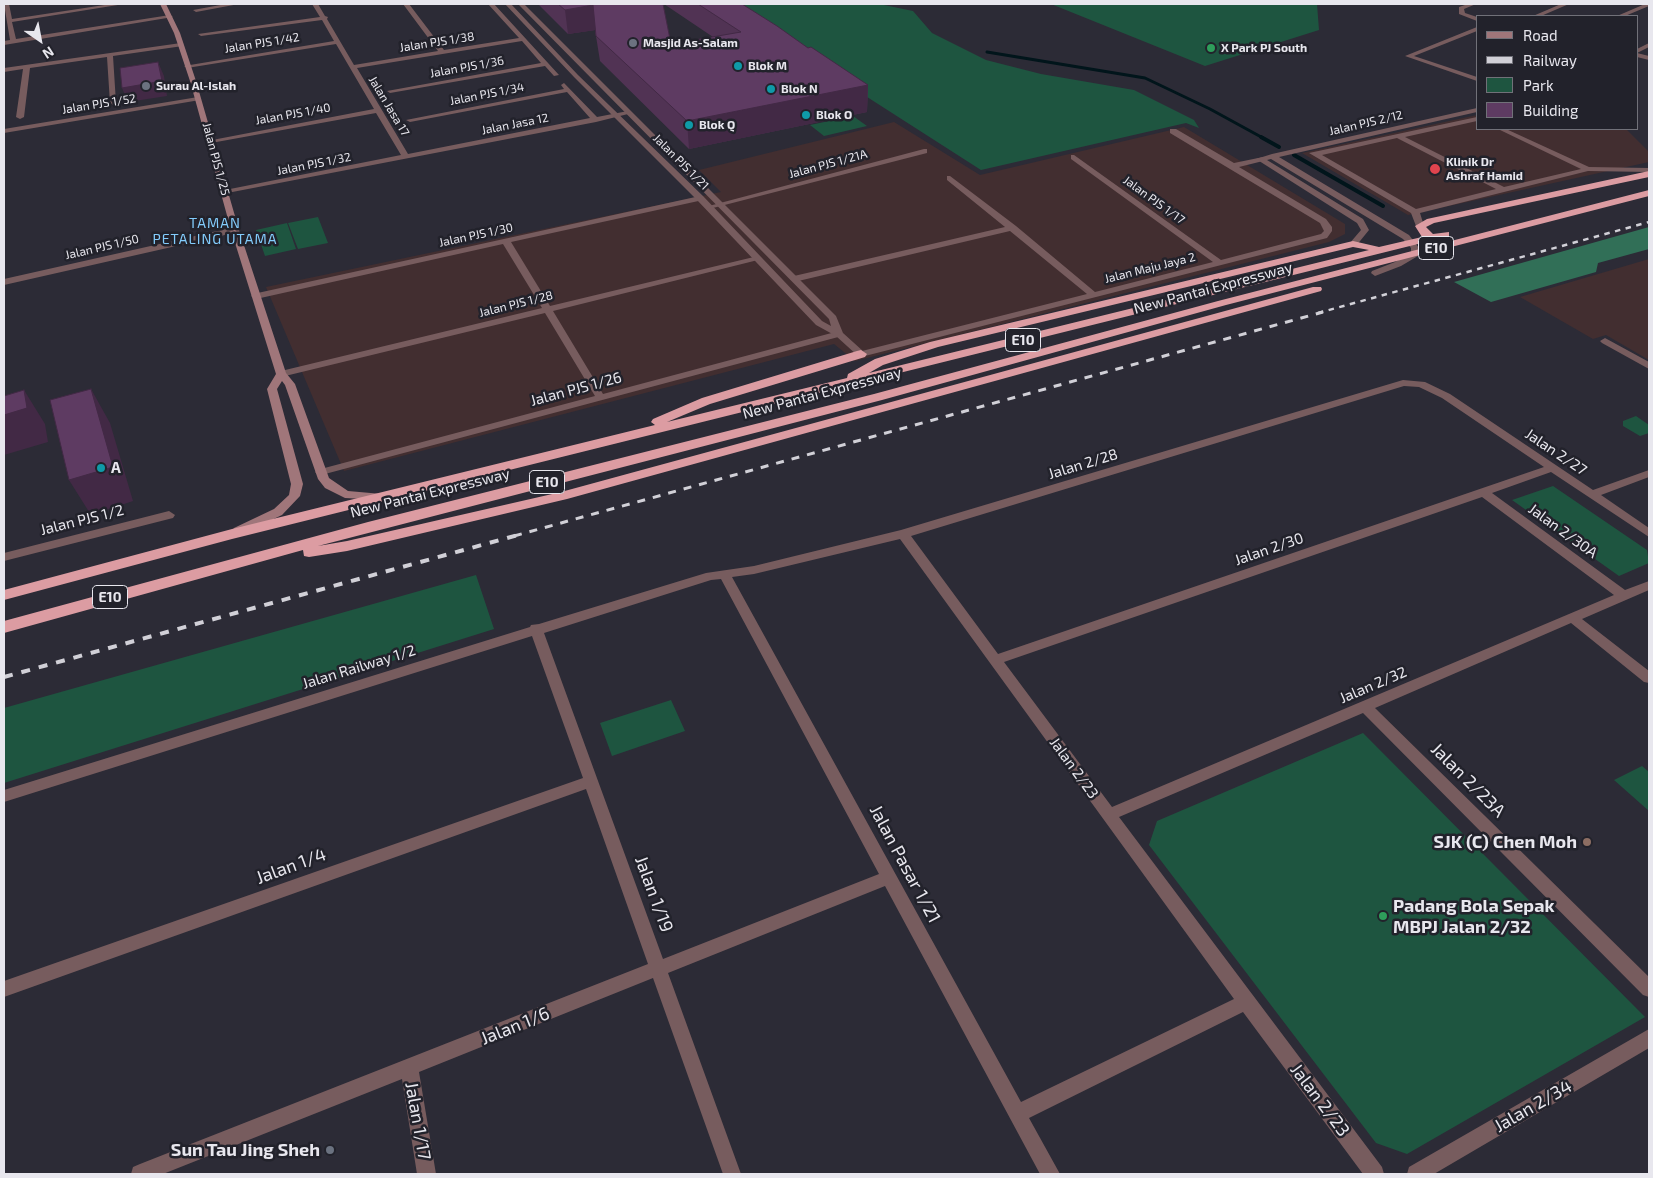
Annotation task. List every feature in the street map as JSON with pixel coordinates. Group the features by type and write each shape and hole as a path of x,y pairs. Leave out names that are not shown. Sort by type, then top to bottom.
{"highway":[{"path":"1483,246 1465,247 1441,242 1425,234 1420,226 1431,221 1649,172"},
{"name":"New Pantai Expressway","path":"4,595 232,534 834,387 1649,184"},
{"name":"New Pantai Expressway","path":"4,627 216,567 878,397 1222,303 1649,193"},
{"path":"216,567 347,546 562,496 1375,273 1649,203"},
{"path":"834,387 879,362 934,344 1353,244 1372,248 1384,255 1384,265 1375,273"},
{"path":"611,440 706,402 861,354"}],"main road":[{"name":"Jalan PJS 1/25","path":"162,4 170,17 188,66 211,140 234,227 281,374 290,384 321,472 329,485 345,494 381,498"},
{"path":"232,534 278,512 294,496 297,484 272,389 281,374"}],"street":[{"path":"6,4 13,41"},
{"path":"9,21 122,4"},
{"path":"196,10 236,4"},
{"name":"Jalan Jasa 17","path":"316,4 404,153"},
{"path":"406,4 442,52"},
{"path":"491,4 596,120"},
{"name":"Jalan PJS 1/21","path":"508,4 700,198 819,323 839,334 861,354"},
{"name":"Jalan PJS 1/21","path":"521,4 628,114 721,204 833,318 839,334"},
{"path":"1473,4 1461,8 1463,14 1476,19"},
{"path":"1538,15 1566,4"},
{"path":"1622,15 1649,4"},
{"path":"4,43 170,17"},
{"path":"201,34 326,18"},
{"path":"1476,29 1408,56 1476,79"},
{"name":"Jalan PJS 1/38","path":"353,67 524,39"},
{"name":"Jalan PJS 1/42","path":"188,66 339,42"},
{"path":"4,70 181,46"},
{"path":"1638,52 1649,46"},
{"path":"110,56 113,103"},
{"name":"Jalan PJS 1/36","path":"390,91 547,64"},
{"path":"20,117 27,67"},
{"name":"Jalan PJS 1/34","path":"410,120 569,90"},
{"name":"Jalan PJS 1/52","path":"4,127 198,98"},
{"name":"Jalan PJS 1/52","path":"4,131 198,98"},
{"name":"Jalan PJS 1/40","path":"211,140 379,110"},
{"name":"Jalan PJS 2/12","path":"1260,159 1476,110"},
{"path":"1465,112 1476,118"},
{"name":"Jalan Jasa 12","path":"404,153 628,114"},
{"path":"1315,154 1476,118"},
{"path":"1503,130 1588,169"},
{"name":"Jalan Maju Jaya 2","path":"861,354 1316,240 1328,232 1328,227 1323,222 1173,131"},
{"path":"1398,136 1503,190"},
{"path":"1304,148 1415,212 1420,226"},
{"name":"Jalan PJS 1/21A","path":"708,207 924,151"},
{"name":"Jalan PJS 1/32","path":"224,188 404,153"},
{"path":"1272,156 1406,237 1415,248 1415,254 1409,258 1375,273"},
{"name":"Jalan PJS 1/17","path":"1074,157 1220,263"},
{"path":"1232,166 1260,159 1360,221 1365,230 1353,244"},
{"path":"1415,212 1588,169 1649,172"},
{"path":"950,178 1094,295"},
{"name":"Jalan PJS 1/30","path":"256,296 700,198"},
{"name":"Jalan PJS 1/50","path":"4,276 234,227"},
{"name":"Jalan PJS 1/50","path":"4,282 234,227"},
{"path":"794,279 1013,228"},
{"path":"506,241 601,398"},
{"name":"Jalan PJS 1/28","path":"281,374 758,259"},
{"name":"Jalan PJS 1/26","path":"321,472 839,334"},
{"path":"1605,340 1649,366"},
{"name":"Jalan 2/28","path":"724,573 754,570 903,534 1404,383 1421,384 1446,396"},
{"name":"Jalan 2/27","path":"1446,396 1649,533"},
{"name":"Jalan 2/30","path":"995,660 1553,468"},
{"path":"1592,494 1649,473"},
{"name":"Jalan 2/30A","path":"1483,492 1624,596"},
{"name":"Jalan PJS 1/2","path":"4,557 169,515"},
{"name":"Jalan 2/23","path":"903,534 1108,815 1375,1174"},
{"name":"Jalan Railway 1/2","path":"4,796 536,628 724,573"},
{"name":"Jalan Pasar 1/21","path":"724,573 1050,1174"},
{"name":"Jalan 2/32","path":"1108,815 1649,585"},
{"path":"1572,618 1649,678"},
{"name":"Jalan 1/19","path":"536,628 732,1174"},
{"name":"Jalan 2/23A","path":"1365,706 1649,989"},
{"name":"Jalan 1/4","path":"4,989 592,780"},
{"name":"Jalan 1/6","path":"140,1174 889,876"},
{"path":"1018,1114 1246,1002"},
{"name":"Jalan 2/34","path":"1416,1174 1649,1038"},
{"name":"Jalan 1/17","path":"409,1068 427,1174"}],"shaded area":[{"path":"1476,115 1476,130 1627,130 1649,152 1649,162 1408,215 1302,153"},
{"path":"894,122 980,175 1184,127 1345,224 1345,234 1329,242 855,361 834,344 344,471 266,287 721,192 699,170"},
{"path":"1649,259 1649,360 1606,335 1593,339 1520,297"}],"green space":[{"path":"722,4 879,4 913,11 932,33 986,60 1041,74 1134,90 1194,120 1199,128 1186,123 981,170"},
{"name":"X Park PJ South","path":"1051,4 1317,4 1319,30 1205,66"},
{"path":"853,116 867,126 824,136 810,125"},
{"path":"318,217 328,243 298,249 288,223"},
{"path":"287,223 296,249 265,256 256,230"},
{"path":"1649,227 1649,249 1598,263 1596,272 1491,302 1454,282"},
{"path":"1636,416 1649,425 1649,433 1640,436 1623,426 1623,421"},
{"path":"1553,486 1647,550 1649,563 1619,576 1512,500"},
{"path":"476,575 494,629 4,783 4,708"},
{"path":"671,700 685,731 612,756 600,723"},
{"name":"Padang Bola Sepak MBPJ Jalan 2/32","path":"1363,733 1645,1017 1407,1154 1376,1143 1149,845 1157,821"},
{"path":"1642,766 1649,772 1649,811 1614,780"}],"building":[{"path":"558,4 663,4 671,44 741,32 698,4 742,4 868,85 687,121 596,36 593,5 565,10"},
{"path":"158,62 162,81 122,88 120,68"},
{"path":"91,389 113,467 69,480 50,400"},
{"path":"24,390 27,408 4,415 4,396"}],"waterway":[{"path":"987,52 1145,78 1210,109 1263,138"},
{"path":"1261,137 1279,147"},
{"path":"1294,155 1383,206"}],"railway":[{"path":"1318,313 1649,222"},
{"path":"514,536 1323,312"},
{"path":"4,677 518,535"}],"place":[{"name":"Masjid As-Salam","path":"633,43"},
{"name":"X Park PJ South","path":"1211,48"},
{"name":"Blok M","path":"738,66"},
{"name":"Surau Al-Islah","path":"146,86"},
{"name":"Blok N","path":"771,89"},
{"name":"Blok O","path":"806,115"},
{"name":"Blok Q","path":"689,125"},
{"name":"Klinik Dr Ashraf Hamid","path":"1435,169"},
{"name":"A","path":"101,468"},
{"name":"SJK (C) Chen Moh","path":"1587,842"},
{"name":"Padang Bola Sepak MBPJ Jalan 2/32","path":"1383,916"},
{"name":"Sun Tau Jing Sheh","path":"330,1150"}],"district":[{"name":"TAMAN PETALING UTAMA","path":"215,232"}]}
